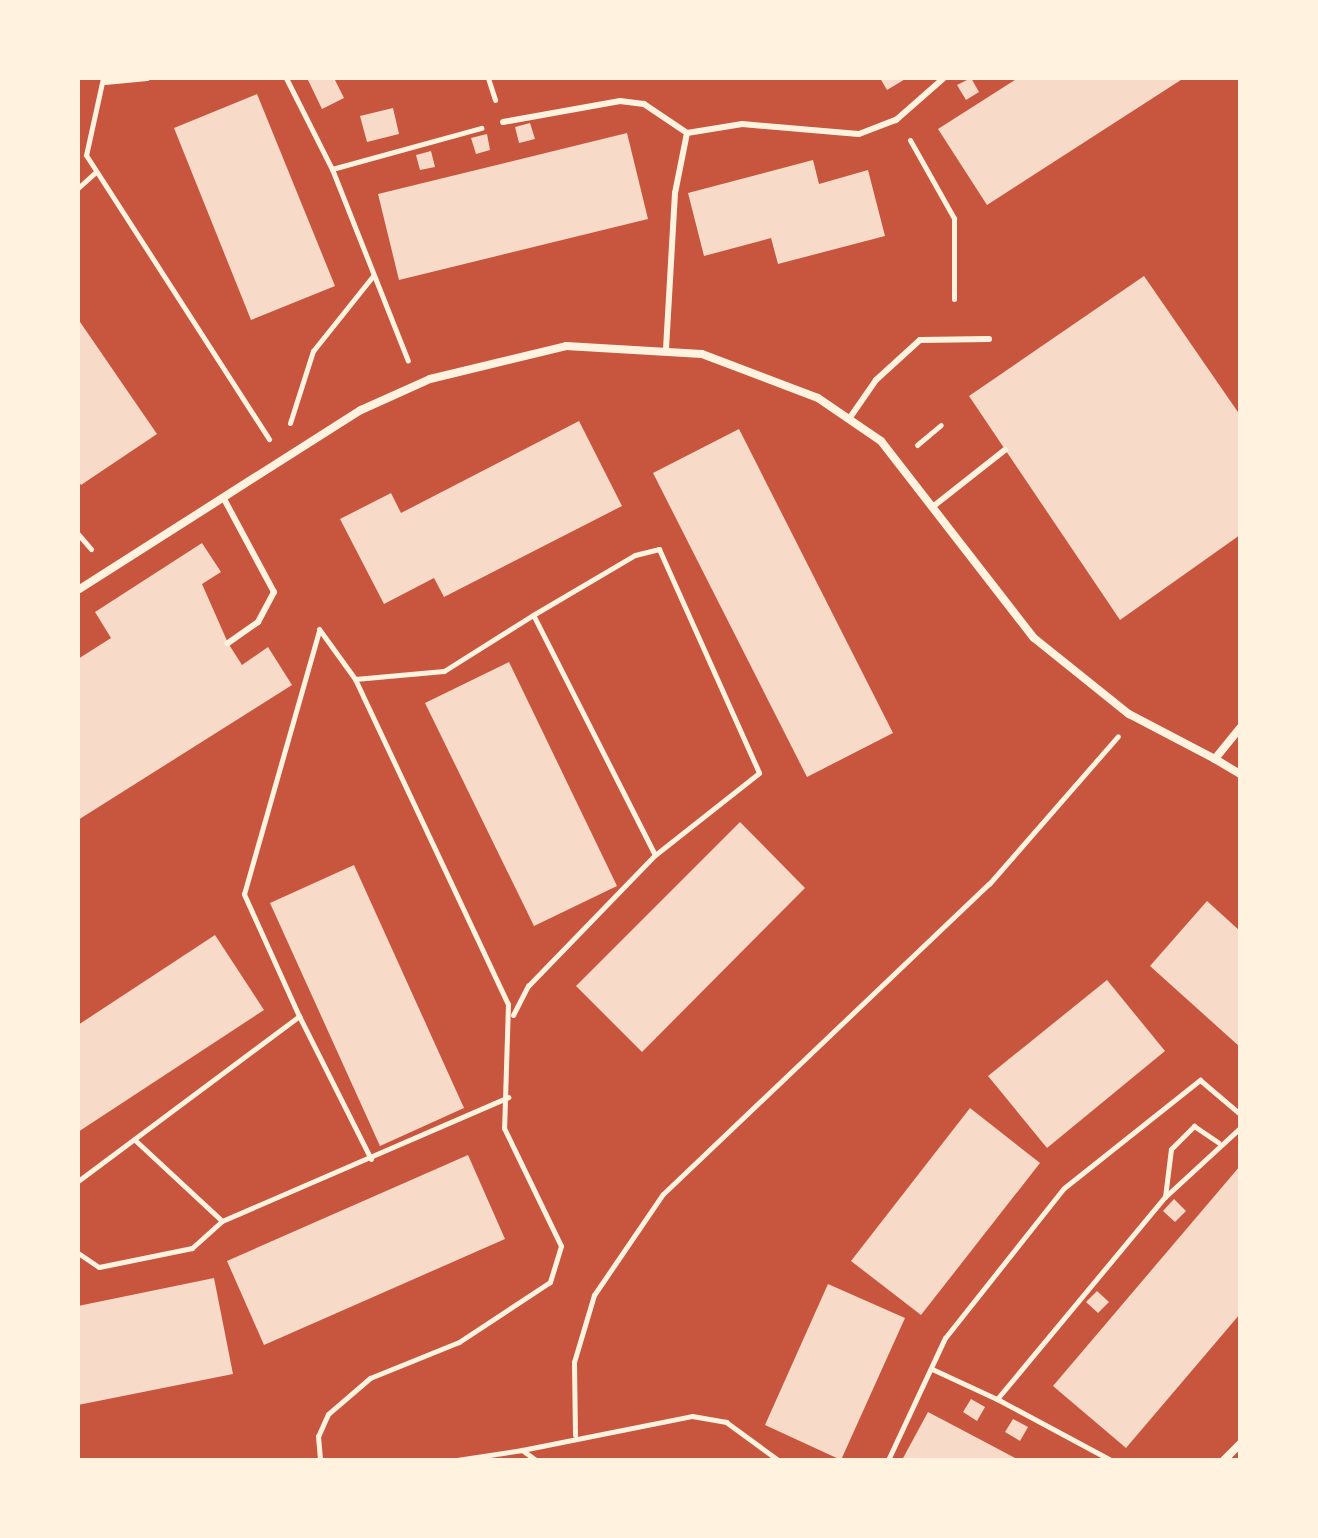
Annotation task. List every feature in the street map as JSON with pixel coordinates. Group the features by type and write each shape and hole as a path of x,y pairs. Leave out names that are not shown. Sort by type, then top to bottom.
{"street":[{"path":"78,590 361,410 430,379 566,346 666,349 750,369 849,419 881,441 935,505 1034,638 1129,714 1240,774"},
{"path":"1215,759 1240,728"},
{"path":"1224,1460 1240,1444"}],"lane":[{"path":"687,133 742,124 859,134 896,120 944,78"},
{"path":"503,122 620,101 666,114 687,133"},
{"path":"666,349 675,193 687,133"},
{"path":"849,419 876,380 920,340 989,339"},
{"path":"935,505 1005,450"},
{"path":"223,497 274,592 258,622 228,643"}],"path":[{"path":"147,78 104,80 87,136 86,155 269,439"},
{"path":"286,78 332,169 372,277 409,362"},
{"path":"896,120 937,178 954,218 954,299"},
{"path":"332,169 503,122"},
{"path":"78,188 96,172"},
{"path":"289,427 313,351 372,277"},
{"path":"916,445 941,425"},
{"path":"78,534 95,552"},
{"path":"320,1460 318,1436 328,1414 370,1378 459,1342 550,1282 561,1246 504,1128 513,1016 528,986 655,855 759,773 659,549 648,548 444,671 355,679"},
{"path":"533,615 655,855"},
{"path":"371,1159 299,1016 244,894 319,629 355,679 513,1016"},
{"path":"575,1435 574,1362 594,1295 663,1194 989,884 1116,740 1129,714"},
{"path":"78,1181 136,1141 299,1016"},
{"path":"888,1460 945,1338 1086,1170 1200,1080 1240,1114"},
{"path":"78,1253 99,1267 192,1248 222,1221 508,1097"},
{"path":"1165,1197 1171,1149 1194,1126 1218,1142"},
{"path":"997,1399 1165,1197 1218,1142 1240,1128"},
{"path":"136,1141 222,1221"},
{"path":"932,1369 997,1399 1111,1460"},
{"path":"457,1460 522,1450 575,1435 711,1417 778,1460"},
{"path":"522,1450 536,1460"}],"building":[{"path":"334,78 344,98 322,109 308,80"},
{"path":"880,78 907,78 887,90"},
{"path":"971,78 979,92 966,100 957,85"},
{"path":"1018,78 1184,78 987,205 938,129"},
{"path":"257,94 335,286 251,320 174,128"},
{"path":"393,108 399,134 367,142 360,116"},
{"path":"530,123 535,139 519,143 515,127"},
{"path":"627,133 648,219 399,280 378,194"},
{"path":"487,134 490,150 476,154 471,138"},
{"path":"431,151 435,167 420,170 416,155"},
{"path":"813,160 819,184 868,170 885,236 778,264 771,238 704,256 688,193"},
{"path":"1144,276 1240,415 1240,535 1120,620 969,396"},
{"path":"78,319 157,434 81,485 78,480"},
{"path":"579,421 622,506 444,597 434,578 384,604 340,519 391,493 401,513"},
{"path":"739,429 893,733 807,777 653,473"},
{"path":"202,543 221,572 202,584 228,643 242,665 268,647 292,685 78,820 78,659 111,638 95,612"},
{"path":"509,662 617,886 534,926 425,703"},
{"path":"740,822 805,888 642,1052 576,986"},
{"path":"354,865 464,1108 380,1146 270,903"},
{"path":"1207,901 1240,931 1240,1047 1150,966"},
{"path":"215,935 264,1010 78,1132 78,1025"},
{"path":"1107,980 1165,1051 1047,1148 988,1076"},
{"path":"970,1108 1040,1163 921,1315 851,1261"},
{"path":"468,1155 505,1239 264,1345 227,1261"},
{"path":"1240,1166 1240,1314 1126,1448 1053,1386"},
{"path":"1174,1199 1186,1211 1175,1222 1163,1211"},
{"path":"214,1278 233,1374 78,1405 78,1306"},
{"path":"828,1284 905,1318 841,1460 765,1425"},
{"path":"1097,1291 1109,1302 1098,1313 1086,1302"},
{"path":"971,1399 985,1407 977,1421 963,1412"},
{"path":"928,1412 966,1432 1019,1460 902,1460"},
{"path":"1013,1419 1028,1427 1020,1441 1005,1432"}]}
